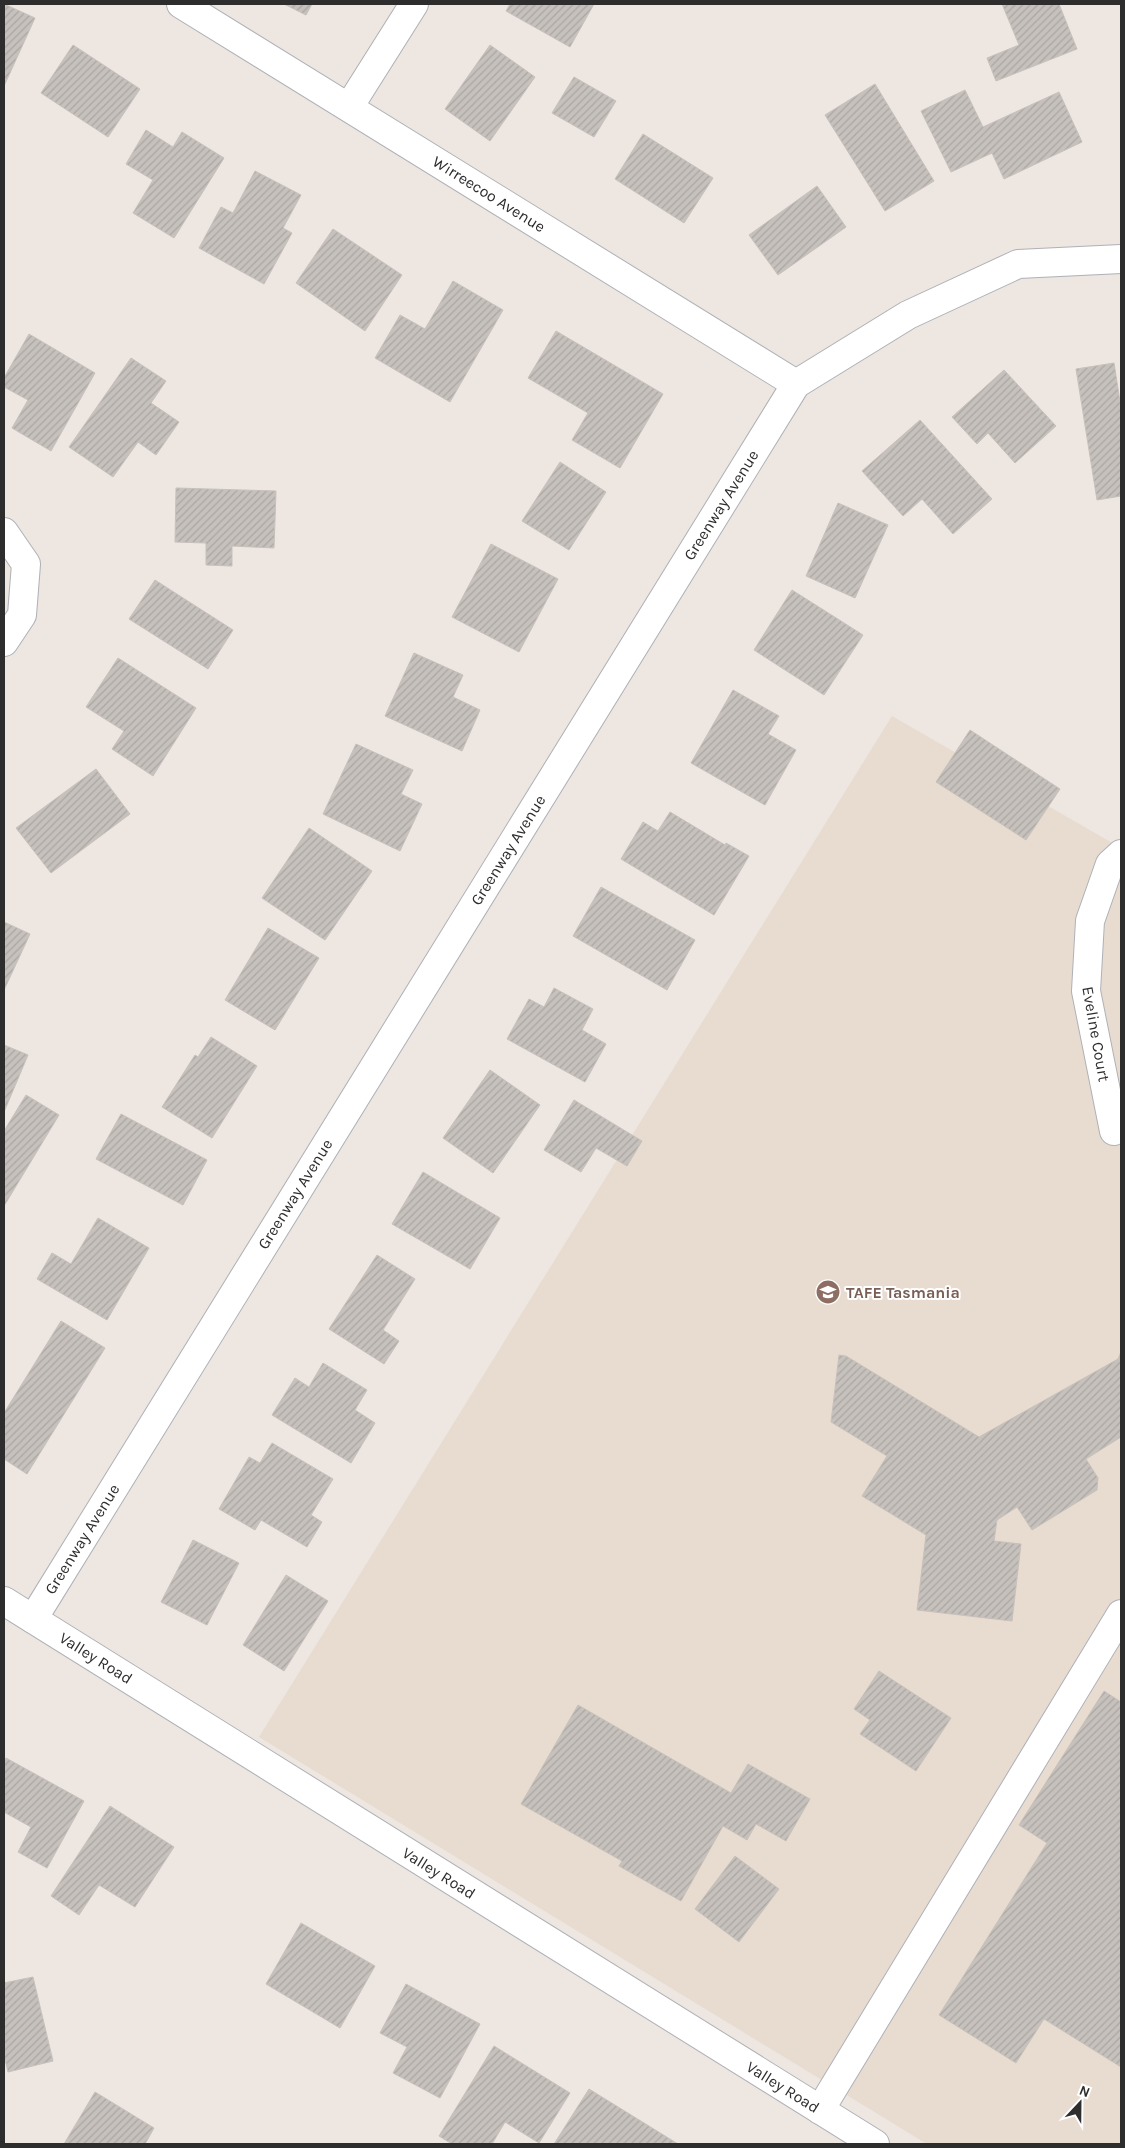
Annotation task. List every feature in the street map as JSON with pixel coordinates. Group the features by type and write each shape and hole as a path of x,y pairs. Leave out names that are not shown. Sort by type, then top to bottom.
{"street":[{"name":"Wirreecoo Avenue","path":"181,4 796,384"},
{"path":"349,108 414,4"},
{"name":"Greenway Avenue","path":"33,1619 796,384 908,315 1018,264 1121,258"},
{"path":"4,532 26,564 22,615 4,642"},
{"name":"Eveline Court","path":"1114,1131 1086,990 1090,921 1110,864 1121,854"},
{"name":"Valley Road","path":"4,1601 820,2110 863,2141"},
{"path":"820,2110 1121,1614"}],"shaded area":[{"name":"TAFE Tasmania","path":"892,716 1121,848 1121,2144 927,2144 259,1737"}],"building":[{"path":"4,4 35,18 4,86"},
{"path":"284,4 312,4 306,15"},
{"path":"510,4 594,4 570,47 506,11"},
{"path":"1002,4 1059,4 1077,49 996,81 987,58 1019,45"},
{"path":"73,45 140,89 108,137 41,93"},
{"path":"490,45 535,77 490,141 445,109"},
{"path":"574,77 616,101 594,137 552,113"},
{"path":"875,84 934,181 885,211 825,115"},
{"path":"965,90 983,127 1059,92 1082,142 1004,179 992,153 951,172 921,111"},
{"path":"146,130 173,147 182,132 224,158 174,238 133,213 153,180 126,164"},
{"path":"643,134 713,178 684,223 615,179"},
{"path":"255,171 301,195 283,228 292,233 264,284 199,248 221,207 233,213"},
{"path":"817,186 846,227 778,275 749,235"},
{"path":"333,229 402,275 365,331 296,283"},
{"path":"453,281 503,310 450,402 375,358 400,315 425,329"},
{"path":"556,331 663,394 620,468 572,440 588,413 528,378"},
{"path":"29,334 95,373 51,451 12,428 28,400 4,387 4,378"},
{"path":"131,358 166,381 151,403 179,422 156,455 138,442 113,477 69,447"},
{"path":"1114,363 1121,408 1121,496 1097,500 1076,369"},
{"path":"1004,370 1056,426 1015,463 988,433 977,444 952,417"},
{"path":"920,420 992,499 953,534 922,499 903,516 862,471"},
{"path":"560,462 606,492 569,550 522,521"},
{"path":"176,488 276,491 274,548 232,546 232,566 206,565 206,543 175,542"},
{"path":"838,503 888,525 855,598 806,576"},
{"path":"491,544 558,579 519,652 452,617"},
{"path":"155,580 233,630 208,669 129,619"},
{"path":"792,590 863,635 824,695 754,650"},
{"path":"414,653 463,675 453,697 480,710 462,751 385,716"},
{"path":"118,658 196,708 153,776 112,749 124,731 86,707"},
{"path":"733,690 779,716 768,734 796,750 765,805 691,763"},
{"path":"970,730 1060,789 1026,840 936,782"},
{"path":"356,744 413,770 401,794 422,804 400,851 323,814"},
{"path":"96,769 130,814 51,873 16,828"},
{"path":"670,812 725,845 726,843 749,856 714,915 621,859 643,822 658,831"},
{"path":"309,828 372,871 325,940 262,898"},
{"path":"601,887 695,940 667,990 573,936"},
{"path":"4,922 30,934 4,990"},
{"path":"268,928 319,958 275,1030 225,1000"},
{"path":"554,988 593,1009 582,1030 606,1044 585,1082 507,1039 529,999 544,1007"},
{"path":"211,1037 257,1066 212,1138 162,1107 195,1055 198,1057"},
{"path":"4,1045 28,1055 4,1112"},
{"path":"490,1070 540,1105 493,1173 443,1138"},
{"path":"26,1095 59,1115 4,1206 4,1131"},
{"path":"574,1100 642,1141 627,1166 596,1148 581,1172 544,1150"},
{"path":"121,1114 207,1160 183,1205 96,1159"},
{"path":"423,1172 500,1218 470,1269 392,1224"},
{"path":"98,1218 149,1248 107,1320 37,1279 52,1253 71,1264"},
{"path":"377,1255 415,1279 383,1330 399,1341 384,1364 329,1329"},
{"path":"61,1321 105,1348 27,1474 4,1459 4,1413"},
{"path":"1121,1352 1121,1437 1086,1459 1098,1478 1097,1490 1032,1530 1017,1507 997,1520 994,1541 1021,1544 1012,1621 917,1610 926,1535 862,1496 887,1456 831,1422 839,1355 846,1356 979,1437 1118,1359"},
{"path":"323,1363 367,1390 355,1410 375,1423 351,1463 272,1415 295,1378 309,1387"},
{"path":"272,1443 333,1479 311,1515 322,1522 307,1547 261,1520 255,1530 219,1509 249,1457 260,1463"},
{"path":"193,1540 239,1563 207,1625 161,1602"},
{"path":"286,1575 328,1601 284,1671 243,1645"},
{"path":"879,1671 951,1718 916,1771 860,1734 870,1720 854,1709"},
{"path":"1104,1691 1121,1702 1121,2067 1044,2019 1016,2063 939,2015 1047,1843 1019,1825"},
{"path":"578,1705 731,1793 748,1764 810,1799 786,1841 756,1824 747,1840 723,1826 681,1901 619,1866 622,1861 521,1804"},
{"path":"6,1758 84,1801 47,1868 18,1852 31,1827 4,1812 4,1762"},
{"path":"110,1806 174,1847 135,1907 99,1885 79,1915 51,1896"},
{"path":"735,1856 779,1889 739,1942 695,1909"},
{"path":"301,1923 375,1966 340,2028 266,1984"},
{"path":"33,1977 53,2061 8,2072 4,2055 4,1983"},
{"path":"406,1984 480,2024 440,2098 393,2073 407,2047 380,2033"},
{"path":"494,2046 570,2093 539,2143 505,2122 492,2144 452,2144 439,2136"},
{"path":"589,2089 678,2144 554,2144"},
{"path":"95,2092 154,2128 145,2144 64,2144"}],"place":[{"name":"TAFE Tasmania","path":"828,1292"}]}
